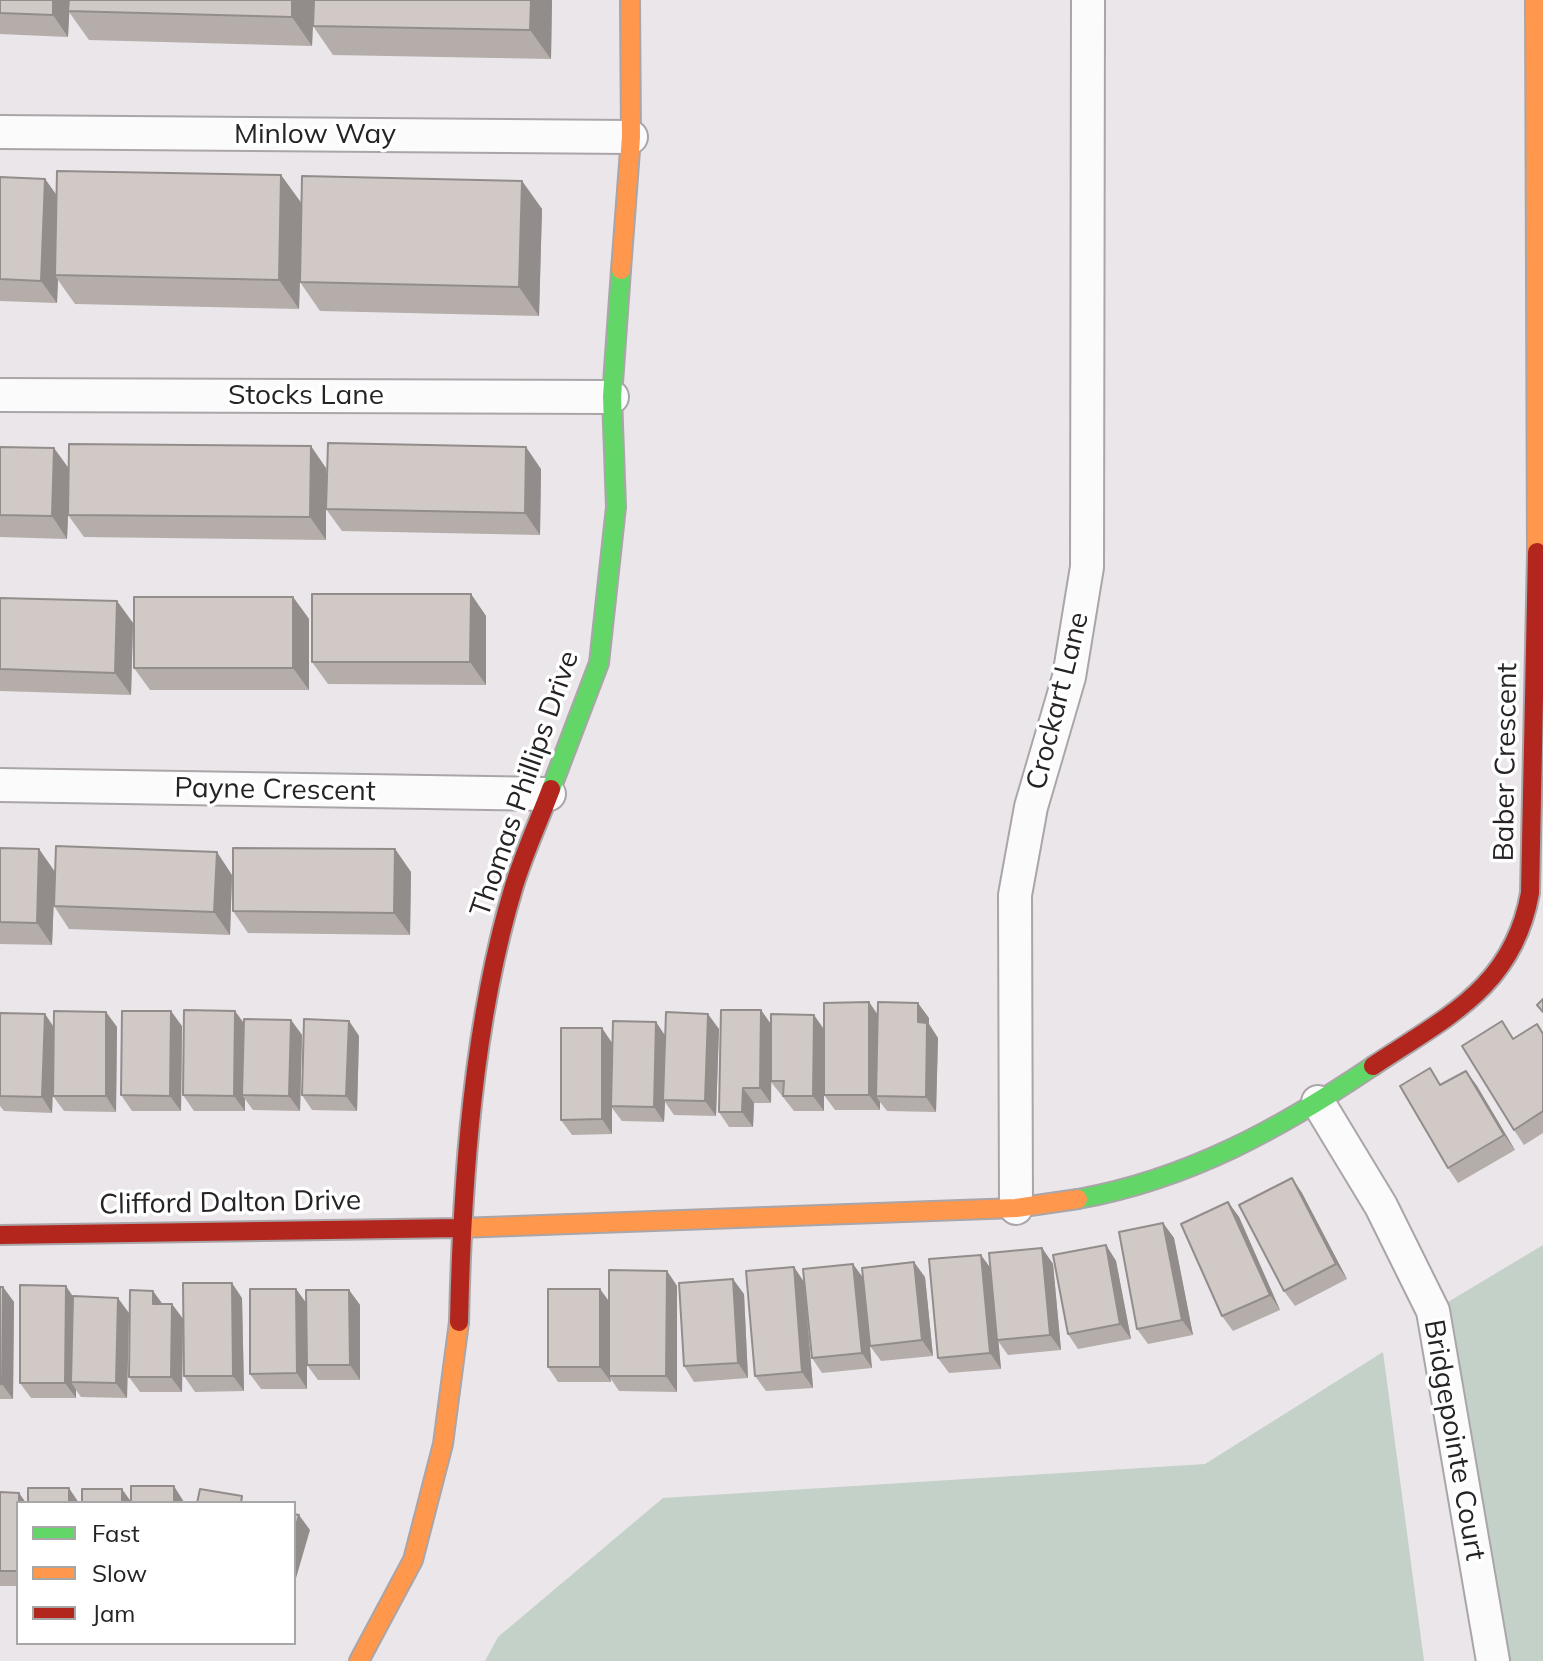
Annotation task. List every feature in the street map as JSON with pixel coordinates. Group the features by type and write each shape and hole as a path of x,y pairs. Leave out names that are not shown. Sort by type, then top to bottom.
{"street":[{"name":"Thomas Phillips Drive","path":"359,1661 413,1560 443,1444 458,1345 461,1228 486,1001 514,886 599,663 616,507 612,397 631,137 630,0"},
{"name":"Crockart Lane","path":"1016,1208 1015,895 1031,807 1069,677 1087,567 1088,0"},
{"name":"Baber Crescent","path":"1016,1208 1078,1200 1139,1186 1199,1165 1257,1138 1318,1102 1484,989 1515,945 1528,906 1537,603 1535,0"},
{"name":"Minlow Way","path":"0,132 631,137"},
{"name":"Stocks Lane","path":"0,395 612,397"},
{"name":"Payne Crescent","path":"0,785 549,794"},
{"name":"Bridgepointe Court","path":"1318,1102 1381,1206 1433,1311 1493,1661"},
{"name":"Clifford Dalton Drive","path":"0,1235 461,1228 1016,1208"}],"shaded area":[{"path":"1543,1245 1543,1661 1510,1661 1433,1311"},
{"path":"1383,1352 1424,1661 485,1661 498,1637 663,1498 1205,1464"}],"building":[{"path":"0,0 53,0 53,15 0,13"},
{"path":"69,0 292,0 292,17 68,11"},
{"path":"314,0 531,0 530,30 313,26"},
{"path":"57,171 281,175 279,280 55,275"},
{"path":"302,176 522,181 519,287 300,282"},
{"path":"0,177 45,179 41,281 0,279"},
{"path":"328,443 526,447 525,513 326,509"},
{"path":"69,444 311,446 310,517 68,515"},
{"path":"0,447 54,448 52,516 0,515"},
{"path":"312,594 471,594 470,662 312,662"},
{"path":"134,597 293,597 293,668 134,668"},
{"path":"0,598 117,601 115,673 0,669"},
{"path":"56,846 217,852 214,912 54,906"},
{"path":"0,848 39,849 37,923 0,922"},
{"path":"233,848 395,849 394,913 233,911"},
{"path":"869,1002 869,1095 824,1095 824,1003"},
{"path":"878,1002 918,1003 918,1022 927,1023 926,1097 876,1096"},
{"path":"184,1010 235,1011 234,1096 183,1095"},
{"path":"721,1010 761,1010 760,1088 743,1088 742,1112 719,1112"},
{"path":"54,1011 106,1012 106,1096 53,1096"},
{"path":"122,1011 171,1011 170,1096 121,1095"},
{"path":"666,1012 708,1014 705,1101 663,1100"},
{"path":"0,1013 45,1014 42,1097 0,1096"},
{"path":"771,1014 814,1015 813,1096 783,1096 784,1081 771,1081"},
{"path":"244,1019 291,1020 289,1096 242,1095"},
{"path":"304,1019 349,1021 346,1096 302,1095"},
{"path":"613,1021 656,1022 654,1107 611,1106"},
{"path":"1502,1021 1513,1039 1537,1024 1543,1034 1543,1111 1514,1130 1462,1046"},
{"path":"561,1028 602,1028 602,1119 561,1120"},
{"path":"1430,1068 1440,1085 1466,1071 1504,1135 1448,1168 1400,1086"},
{"path":"1292,1178 1336,1264 1284,1291 1239,1205"},
{"path":"1228,1202 1270,1295 1222,1316 1181,1224"},
{"path":"1163,1223 1182,1320 1137,1329 1119,1232"},
{"path":"1106,1245 1120,1324 1068,1334 1053,1255"},
{"path":"1042,1248 1050,1335 997,1340 989,1253"},
{"path":"981,1255 990,1353 938,1358 929,1259"},
{"path":"914,1262 922,1340 870,1346 862,1268"},
{"path":"853,1264 862,1353 812,1358 803,1269"},
{"path":"794,1267 802,1372 755,1376 746,1271"},
{"path":"609,1270 667,1271 666,1376 609,1376"},
{"path":"733,1279 738,1363 684,1366 679,1283"},
{"path":"183,1283 232,1283 233,1376 184,1376"},
{"path":"20,1285 66,1286 65,1383 20,1383"},
{"path":"0,1287 3,1287 2,1384 0,1384"},
{"path":"250,1289 296,1289 297,1373 250,1374"},
{"path":"548,1289 600,1289 600,1367 548,1367"},
{"path":"130,1290 153,1291 153,1304 172,1304 171,1377 129,1377"},
{"path":"306,1290 349,1290 350,1365 307,1365"},
{"path":"73,1296 118,1298 116,1383 71,1382"},
{"path":"131,1486 174,1486 174,1501 131,1501"},
{"path":"28,1488 69,1488 69,1501 28,1501"},
{"path":"82,1489 122,1489 122,1501 82,1501"},
{"path":"200,1489 242,1496 241,1501 197,1501"},
{"path":"0,1492 19,1493 19,1501 16,1501 16,1571 0,1571"}],"traffic: fast":[{"path":"551,789 599,663 616,507 612,397 621,270"},
{"path":"1078,1199 1158,1178 1233,1148 1304,1110 1373,1066"}],"traffic: slow":[{"path":"621,270 631,137 630,0"},
{"path":"1535,0 1537,552"},
{"path":"459,1228 1016,1208 1078,1199"},
{"path":"359,1661 413,1560 443,1444 459,1322"}],"traffic: jam":[{"path":"1373,1066 1426,1032 1472,997 1492,977 1509,953 1521,926 1530,893 1537,552"},
{"path":"459,1322 463,1213 479,1046 500,938 514,886 551,789"},
{"path":"0,1235 459,1228"}]}
